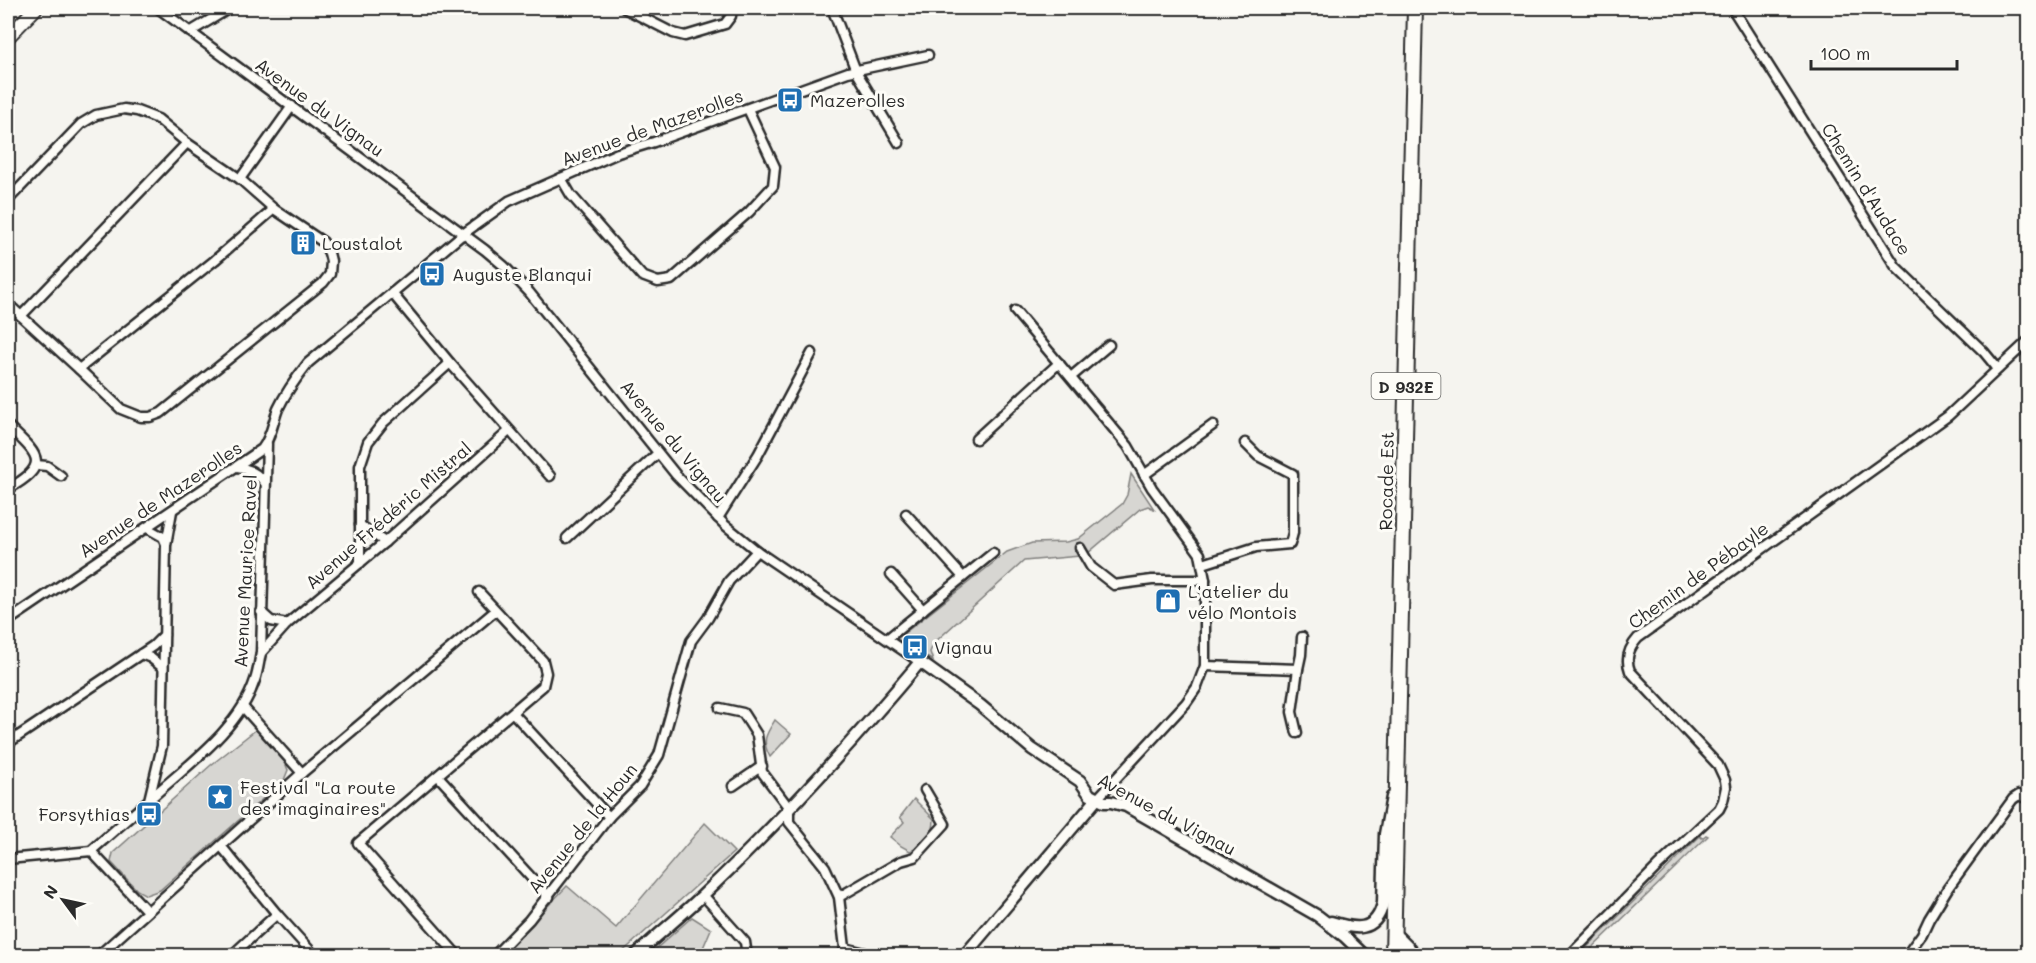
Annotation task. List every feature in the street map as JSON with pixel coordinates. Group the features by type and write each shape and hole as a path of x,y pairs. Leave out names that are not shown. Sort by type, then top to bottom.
{"main road":[{"path":"8,37 36,8"},
{"name":"Rocade Est","path":"1393,956 1416,8"}],"street":[{"name":"Avenue du Vignau","path":"158,8 504,266 530,292 692,493 757,551 980,705 1032,749 1080,781 1090,795 1097,800 1126,806 1325,920"},
{"path":"190,32 230,8"},
{"path":"624,8 673,33 685,36 725,24 731,16 732,8"},
{"path":"832,8 855,71 899,143"},
{"name":"Chemin d'Audace","path":"1732,8 1896,267 1984,352 1998,369"},
{"name":"Avenue de Mazerolles","path":"8,621 237,467 267,444 279,407 308,363 463,234 509,201 618,153 855,71 928,55"},
{"path":"240,179 292,106"},
{"path":"8,200 81,124 96,115 124,109 136,111 158,119 187,143 240,179 274,208 323,242 331,261 330,274 323,283 161,413 150,417 141,417 121,409 8,304"},
{"path":"561,178 571,195 642,276 658,282 671,280 749,212 773,186 775,167 748,109"},
{"path":"21,316 187,143"},
{"path":"79,369 215,260 274,208"},
{"path":"392,293 450,363 550,476"},
{"path":"964,956 1097,800 1186,703 1197,687 1205,666 1205,580 1200,554 1144,475 1128,446 1015,311"},
{"name":"Chemin de Pébayle","path":"1569,956 1657,867 1719,809 1725,794 1725,780 1718,765 1630,671 1627,656 1633,643 1948,416 2028,341"},
{"path":"1071,377 1110,345"},
{"path":"718,518 758,454 812,352"},
{"path":"360,563 360,466 368,442 383,423 450,363"},
{"path":"976,439 1059,363"},
{"path":"1144,475 1213,425"},
{"path":"8,426 34,451 36,465 26,478 8,489"},
{"name":"Avenue Frédéric Mistral","path":"261,653 287,624 385,542 509,431"},
{"path":"1203,564 1256,547 1290,544 1293,533 1293,474 1258,456 1245,443"},
{"name":"Avenue Maurice Ravel","path":"91,851 225,730 243,707 256,680 261,653 267,444"},
{"path":"567,538 658,453"},
{"path":"36,465 47,466 61,476"},
{"path":"237,467 254,472 265,483"},
{"path":"149,800 162,746 166,544 172,511"},
{"path":"906,513 963,577"},
{"path":"360,525 385,542"},
{"path":"147,528 163,537 166,544"},
{"path":"1080,548 1090,567 1114,585 1152,580 1205,580"},
{"name":"Avenue de la Houn","path":"494,956 549,897 609,817 640,786 659,755 691,641 708,618 729,581 757,551"},
{"path":"887,639 993,553"},
{"path":"891,574 923,610"},
{"path":"458,956 358,843 543,686 546,673 543,661 479,592"},
{"path":"98,956 302,773 495,611"},
{"path":"261,612 271,621 287,624"},
{"path":"8,743 153,646 164,635"},
{"path":"1297,733 1292,712 1302,636"},
{"path":"141,654 151,658 163,668"},
{"path":"634,956 703,895 789,808 837,758 920,662"},
{"path":"1205,666 1298,669"},
{"path":"243,707 302,773"},
{"path":"720,708 743,713 757,735 762,772 789,808 789,822 825,867 839,897 844,952 877,956"},
{"path":"513,712 609,817"},
{"path":"1325,920 1357,928 1372,922 1381,911 1385,834 1397,764"},
{"path":"733,786 762,766"},
{"path":"438,776 549,897"},
{"path":"839,897 901,861 915,857 945,824 925,789"},
{"path":"1906,956 1922,934 1948,888 2013,799 2019,795 2028,799"},
{"path":"221,846 315,956"},
{"path":"8,859 91,851 147,911"},
{"path":"703,895 745,942 747,956"},
{"path":"231,956 277,914"},
{"path":"1325,920 1365,956"},
{"path":"1394,933 1417,956"}],"shaded area":[{"path":"1131,474 1154,509 1148,506 1140,509 1088,553 1080,556 1024,561 934,643 930,652 933,661 897,639 1007,552 1032,543 1066,542 1078,539 1122,504 1127,495"},
{"path":"775,720 791,734 770,757 765,742"},
{"path":"258,728 283,758 288,770 284,780 160,890 146,895 137,890 111,862 113,853 211,765"},
{"path":"914,799 934,819 934,825 925,843 910,851 890,837 904,822 900,817"},
{"path":"705,823 734,852 619,955 500,956 567,886 616,928"},
{"path":"1700,836 1702,838 1708,836 1585,955 1579,955"},
{"path":"692,917 711,929 700,955 649,955"}],"place":[{"name":"Mazerolles","path":"790,100"},
{"name":"Loustalot","path":"303,243"},
{"name":"Auguste Blanqui","path":"432,274"},
{"name":"L'atelier du vélo Montois","path":"1168,601"},
{"name":"Vignau","path":"915,647"},
{"name":"Festival \"La route des imaginaires\"","path":"220,797"},
{"name":"Forsythias","path":"149,814"}]}
